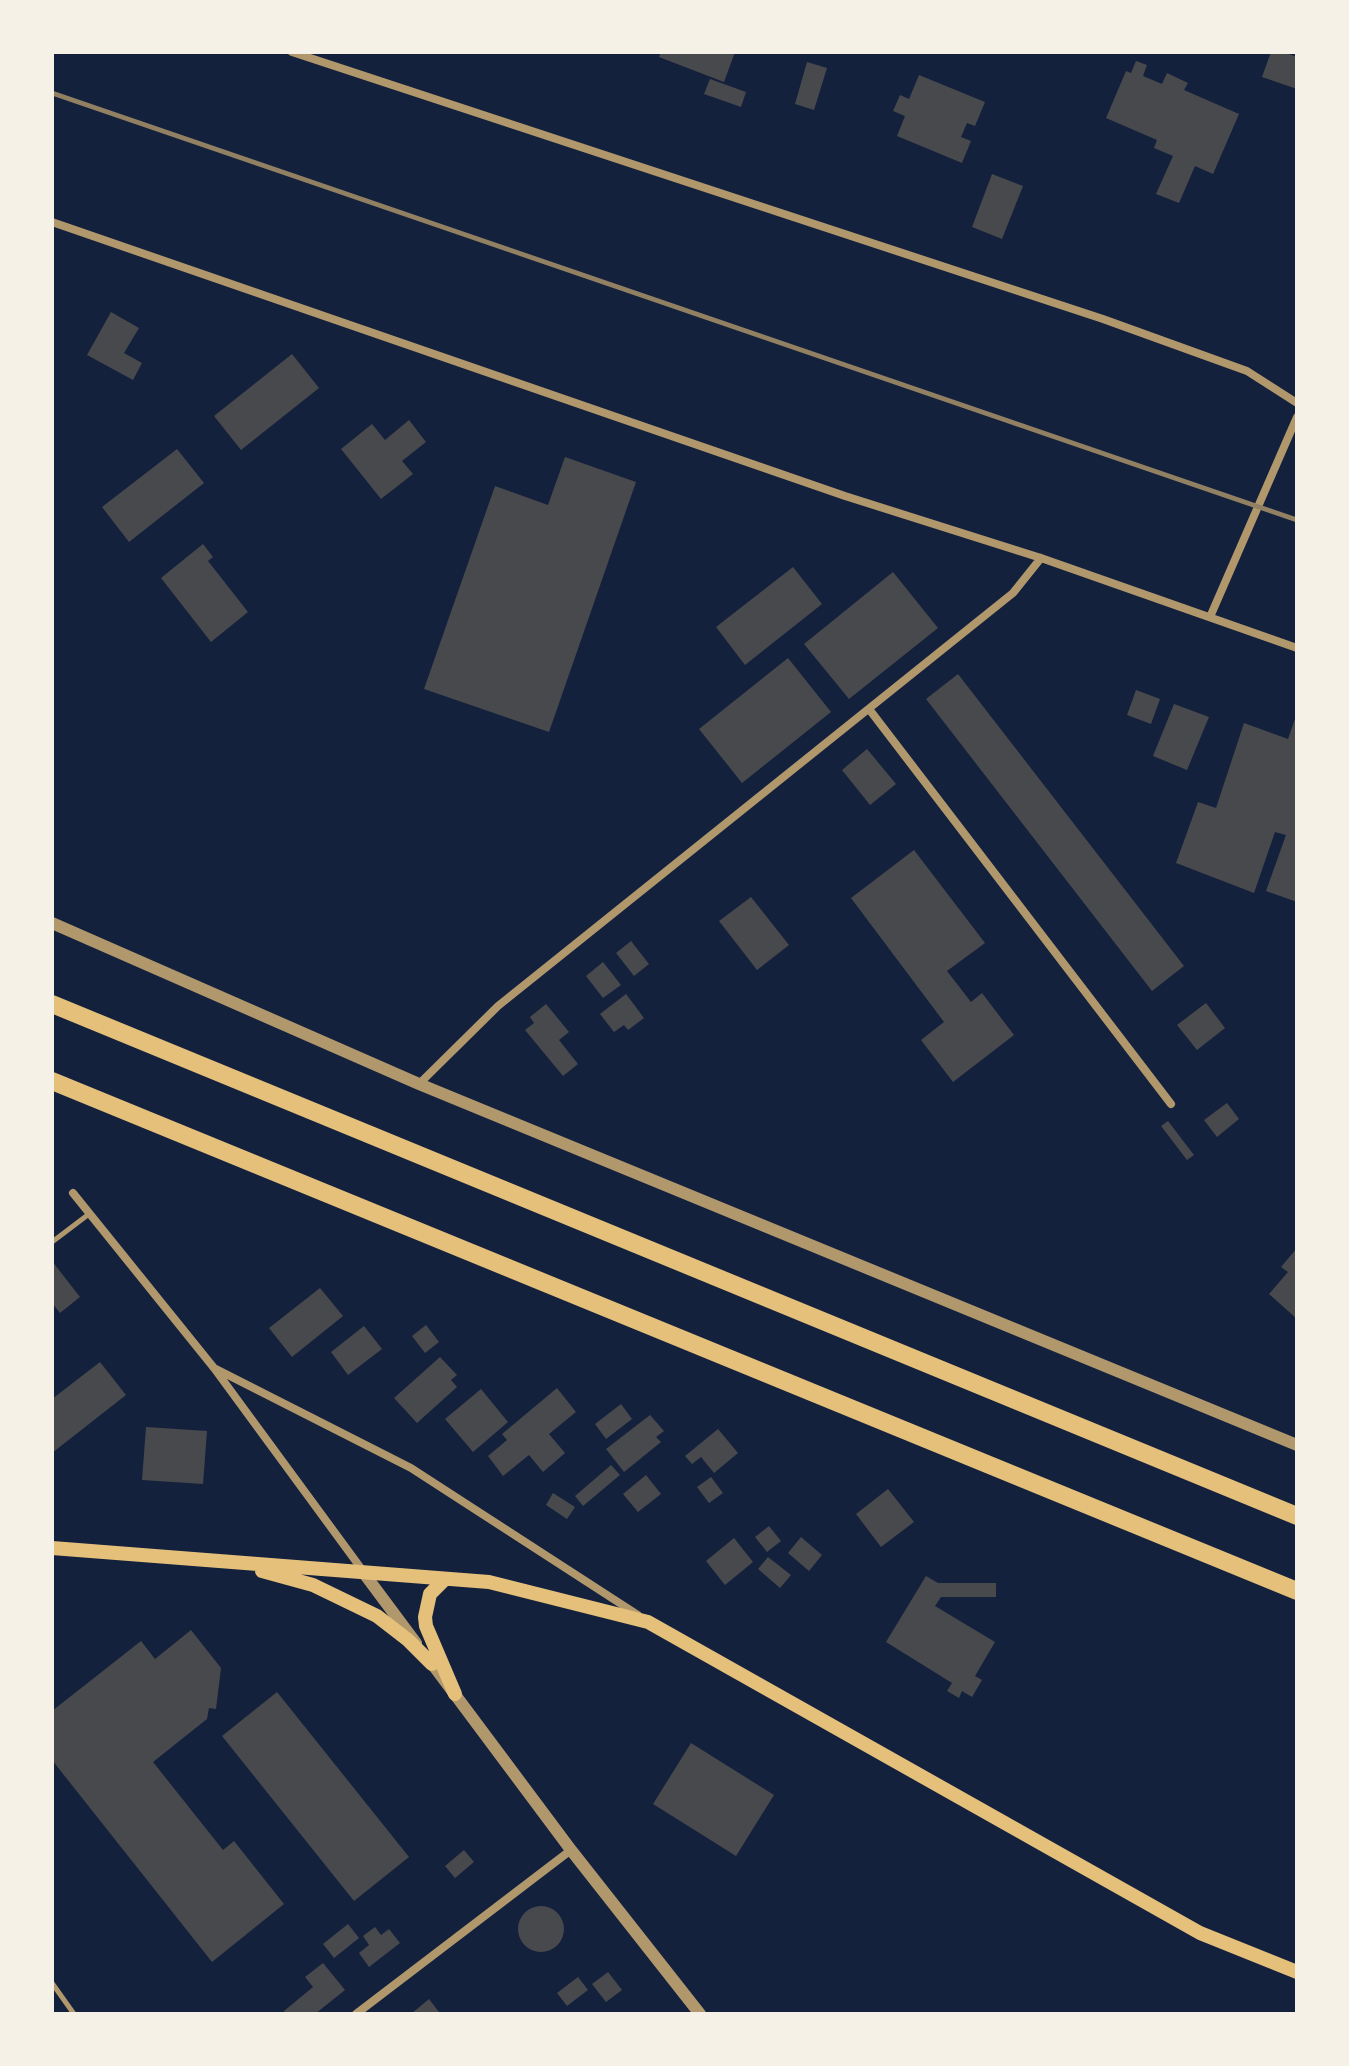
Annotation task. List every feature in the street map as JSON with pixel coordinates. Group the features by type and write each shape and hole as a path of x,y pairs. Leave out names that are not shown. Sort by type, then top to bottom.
{"highway":[{"path":"52,1004 1297,1516"},
{"path":"52,1082 1297,1591"}],"main road":[{"path":"52,1548 489,1582 648,1622 1200,1933 1297,1972"},
{"path":"223,1561 296,1580 345,1599 394,1629 432,1664"},
{"path":"445,1579 430,1594 425,1617 455,1694"}],"street":[{"path":"292,52 1103,319 1247,371 1297,403"},
{"path":"52,222 845,496 1041,558 1297,648"},
{"path":"1210,617 1297,417"},
{"path":"419,1084 498,1006 1013,593 1041,558"},
{"path":"869,709 1171,1104"},
{"path":"52,923 419,1084 1297,1445"},
{"path":"73,1193 214,1368 571,1850 700,2014"},
{"path":"214,1368 411,1468 648,1622"},
{"path":"356,2014 571,1850"}],"lane":[{"path":"52,1242 90,1213"},
{"path":"52,1983 74,2014"}],"building":[{"path":"661,52 735,52 724,82 659,57"},
{"path":"1271,52 1297,57 1297,89 1262,77"},
{"path":"1136,61 1147,65 1143,76 1162,84 1167,73 1188,83 1184,90 1239,114 1213,174 1195,166 1179,203 1156,194 1173,156 1154,148 1157,140 1106,118 1126,71 1131,73"},
{"path":"807,62 827,68 814,110 795,104"},
{"path":"919,75 985,102 975,126 967,123 961,137 971,141 962,163 897,136 905,116 893,111 900,95 909,99"},
{"path":"710,79 746,92 741,107 704,94"},
{"path":"992,174 1023,186 1002,239 972,227"},
{"path":"111,312 139,328 124,353 142,363 133,380 87,355"},
{"path":"292,354 319,388 241,450 214,416"},
{"path":"409,420 426,442 402,461 413,474 381,499 341,449 372,424 385,440"},
{"path":"177,449 204,483 129,542 102,507"},
{"path":"565,457 636,482 549,732 424,689 495,486 548,505"},
{"path":"203,544 213,557 208,561 248,612 211,642 161,578"},
{"path":"793,567 822,604 745,665 716,627"},
{"path":"893,572 938,628 849,699 804,644"},
{"path":"788,658 831,712 742,783 699,729"},
{"path":"958,674 1184,966 1152,991 926,699"},
{"path":"1136,690 1160,699 1151,724 1127,715"},
{"path":"1174,704 1209,717 1187,770 1153,756"},
{"path":"1297,713 1297,902 1266,891 1286,835 1275,832 1254,893 1176,863 1198,802 1216,808 1244,723 1288,739"},
{"path":"867,749 896,784 870,805 842,770"},
{"path":"914,850 985,943 947,971 971,1002 982,993 1014,1035 953,1082 921,1040 944,1022 851,898"},
{"path":"751,897 789,945 757,970 719,921"},
{"path":"631,941 649,964 634,976 616,953"},
{"path":"603,962 621,985 603,998 586,976"},
{"path":"626,994 644,1018 628,1030 624,1025 614,1032 600,1014"},
{"path":"1206,1003 1225,1028 1197,1050 1177,1025"},
{"path":"546,1004 569,1032 559,1040 578,1064 563,1076 525,1030 534,1023 530,1017"},
{"path":"1227,1103 1239,1119 1217,1137 1204,1120"},
{"path":"1168,1121 1194,1155 1187,1160 1161,1126"},
{"path":"1297,1248 1297,1319 1269,1294 1288,1272 1281,1267"},
{"path":"52,1261 80,1297 60,1313 52,1303"},
{"path":"320,1288 343,1316 292,1357 269,1328"},
{"path":"426,1325 439,1342 425,1353 412,1336"},
{"path":"364,1326 382,1349 348,1375 331,1352"},
{"path":"440,1357 457,1375 451,1380 457,1387 417,1423 394,1398"},
{"path":"100,1362 126,1395 52,1453 52,1399"},
{"path":"557,1388 576,1412 549,1434 565,1453 543,1472 529,1455 503,1476 488,1456 507,1440 502,1434"},
{"path":"481,1389 508,1422 473,1452 445,1419"},
{"path":"621,1404 632,1419 606,1439 595,1424"},
{"path":"650,1415 664,1431 656,1437 661,1442 624,1472 606,1449"},
{"path":"146,1427 207,1431 203,1484 142,1480"},
{"path":"718,1429 738,1453 714,1473 701,1457 692,1464 685,1456"},
{"path":"611,1465 620,1475 583,1506 575,1496"},
{"path":"646,1475 661,1494 638,1512 623,1494"},
{"path":"711,1477 723,1493 709,1503 697,1487"},
{"path":"888,1489 914,1522 881,1547 856,1514"},
{"path":"553,1493 575,1507 567,1519 546,1505"},
{"path":"769,1526 781,1541 767,1552 755,1537"},
{"path":"801,1537 822,1555 809,1571 788,1553"},
{"path":"734,1538 753,1562 725,1585 706,1561"},
{"path":"768,1557 791,1575 780,1588 758,1569"},
{"path":"926,1576 938,1583 996,1583 996,1597 941,1597 935,1606 995,1642 975,1676 982,1680 972,1697 962,1691 959,1698 947,1691 952,1683 886,1642"},
{"path":"191,1630 221,1668 216,1709 209,1708 207,1719 153,1762 223,1850 234,1841 284,1904 212,1962 52,1760 52,1711 141,1641 155,1659"},
{"path":"277,1692 409,1857 354,1901 222,1736"},
{"path":"691,1743 774,1795 736,1856 653,1804"},
{"path":"464,1850 474,1862 455,1878 445,1866"},
{"path":"541,1906 557,1913 564,1929 557,1945 541,1952 525,1945 518,1929 525,1913"},
{"path":"348,1924 359,1938 334,1958 323,1944"},
{"path":"375,1927 381,1935 389,1929 400,1943 369,1967 359,1953 369,1945 363,1936"},
{"path":"323,1963 345,1990 315,2014 286,2014 284,2011 313,1987 305,1977"},
{"path":"608,1972 622,1990 606,2002 592,1984"},
{"path":"578,1977 588,1990 567,2006 557,1993"},
{"path":"429,1999 439,2012 437,2014 411,2014"}],"railway":[{"path":"52,93 1297,520"}]}
